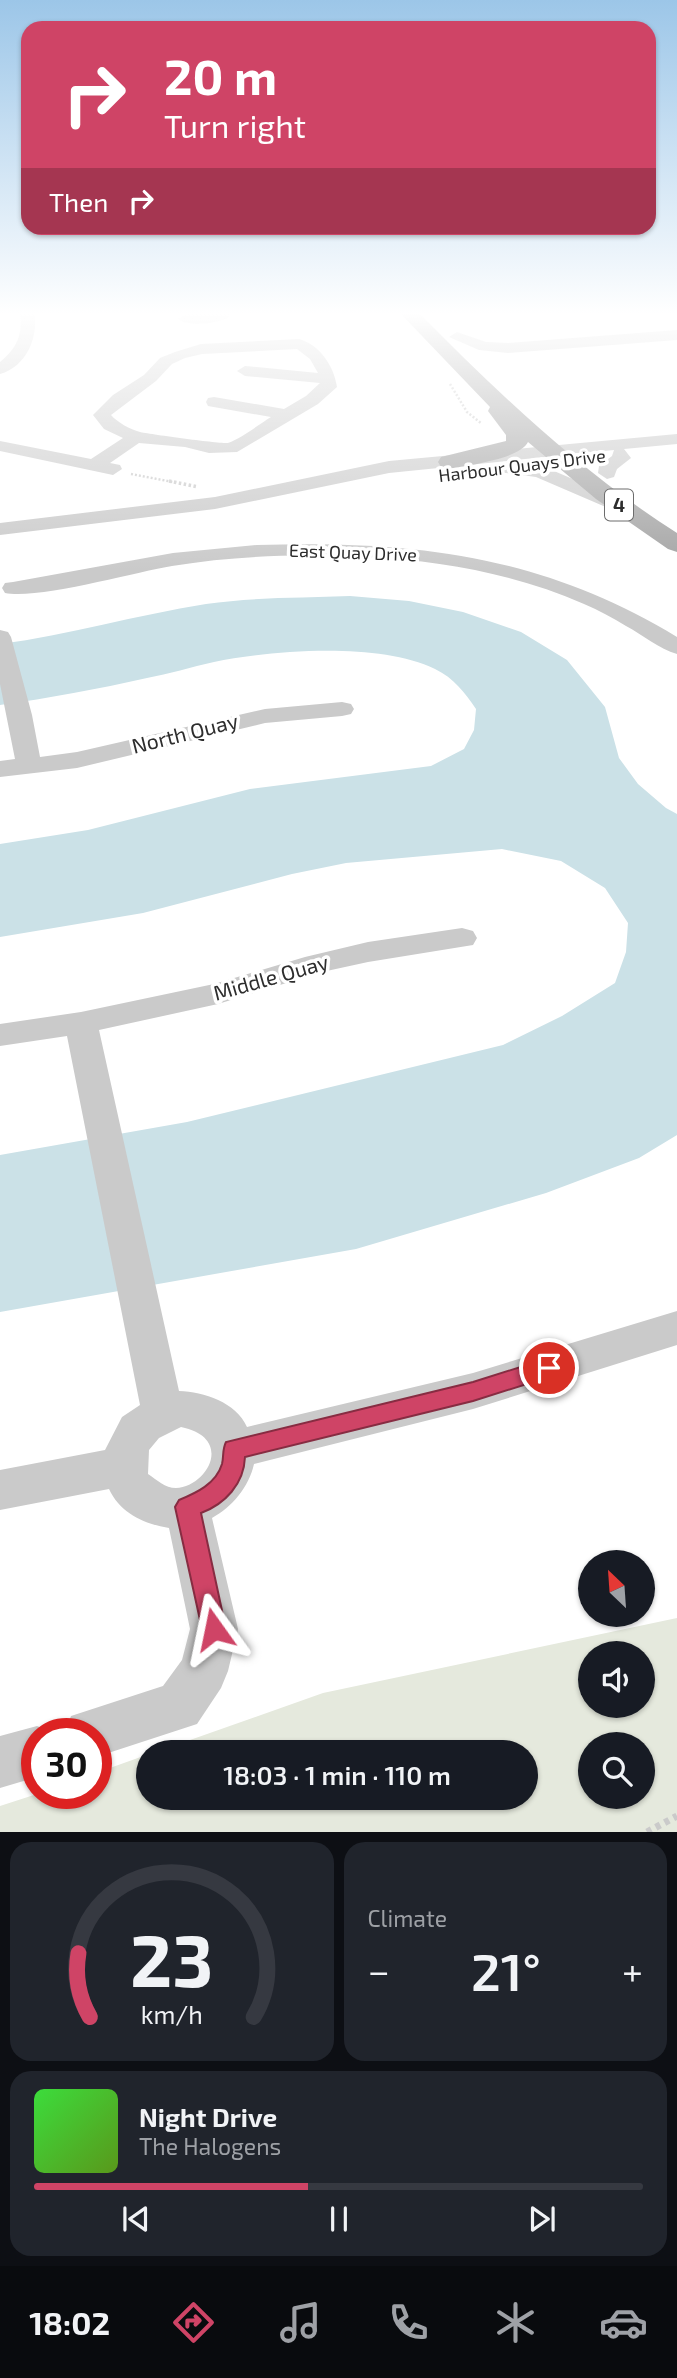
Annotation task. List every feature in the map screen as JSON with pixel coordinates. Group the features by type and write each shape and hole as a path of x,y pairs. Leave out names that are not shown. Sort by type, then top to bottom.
{"main road":[{"path":"449,462 507,449 518,441 517,434 488,398"},
{"name":"4","path":"495,398 570,455 607,474 677,523"},
{"name":"4","path":"517,398 622,507 677,544"}],"street":[{"path":"119,398 102,415 110,425 136,437 185,442 209,448 231,448 312,398"},
{"path":"214,402 287,415"},
{"path":"96,464 136,437"},
{"name":"Harbour Quays Drive","path":"0,529 215,503 352,473 449,462 570,455 677,439"},
{"path":"0,446 117,470"},
{"path":"607,474 608,466 622,458 620,449"},
{"name":"Harbour Quays Drive","path":"0,540 324,489 504,468 570,455"},
{"path":"504,468 540,472 622,507"},
{"path":"0,548 41,535"},
{"name":"East Quay Drive","path":"4,590 58,583 156,561 249,550 373,550 490,565 546,580 638,621 677,647"},
{"path":"0,637 20,715 29,766"},
{"name":"North Quay","path":"0,769 77,760 265,716 342,709"},
{"name":"Middle Quay","path":"0,1035 81,1023 218,994 316,964 368,952 462,938"},
{"path":"81,1023 163,1413"},
{"path":"234,1449 473,1391 677,1328"},
{"path":"181,1409 206,1414 220,1423 231,1436 234,1449 233,1466 222,1487 207,1500 187,1507 167,1508 142,1499 130,1486 124,1466 126,1449 144,1423 163,1413 181,1409"},
{"path":"0,1490 124,1466"},
{"path":"112,1727 179,1706 205,1671 214,1629 187,1507"},
{"path":"0,1762 21,1756"}],"path":[{"path":"117,470 200,488"},
{"path":"647,1832 677,1816"}],"shaded area":[{"path":"677,1618 677,1832 0,1832 0,1806 21,1799 21,1809 112,1809 112,1767 136,1759 136,1810 538,1810 538,1740 190,1740 323,1693 630,1628 654,1628 655,1623"}],"water":[{"path":"350,596 409,601 463,612 521,632 567,660 605,707 619,758 638,784 677,814 677,1135 639,1158 546,1193 356,1249 0,1312 0,1155 187,1122 503,1045 562,1016 615,983 626,952 628,923 605,888 561,861 502,849 346,863 292,874 143,913 0,937 0,844 88,830 250,789 431,766 464,749 474,730 476,709 453,681 435,669 412,660 385,655 326,651 238,658 92,690 0,705 0,644 206,604"}],"route":[{"path":"214,1629 187,1507 207,1500 222,1487 233,1466 234,1449 473,1391 549,1368"}]}
